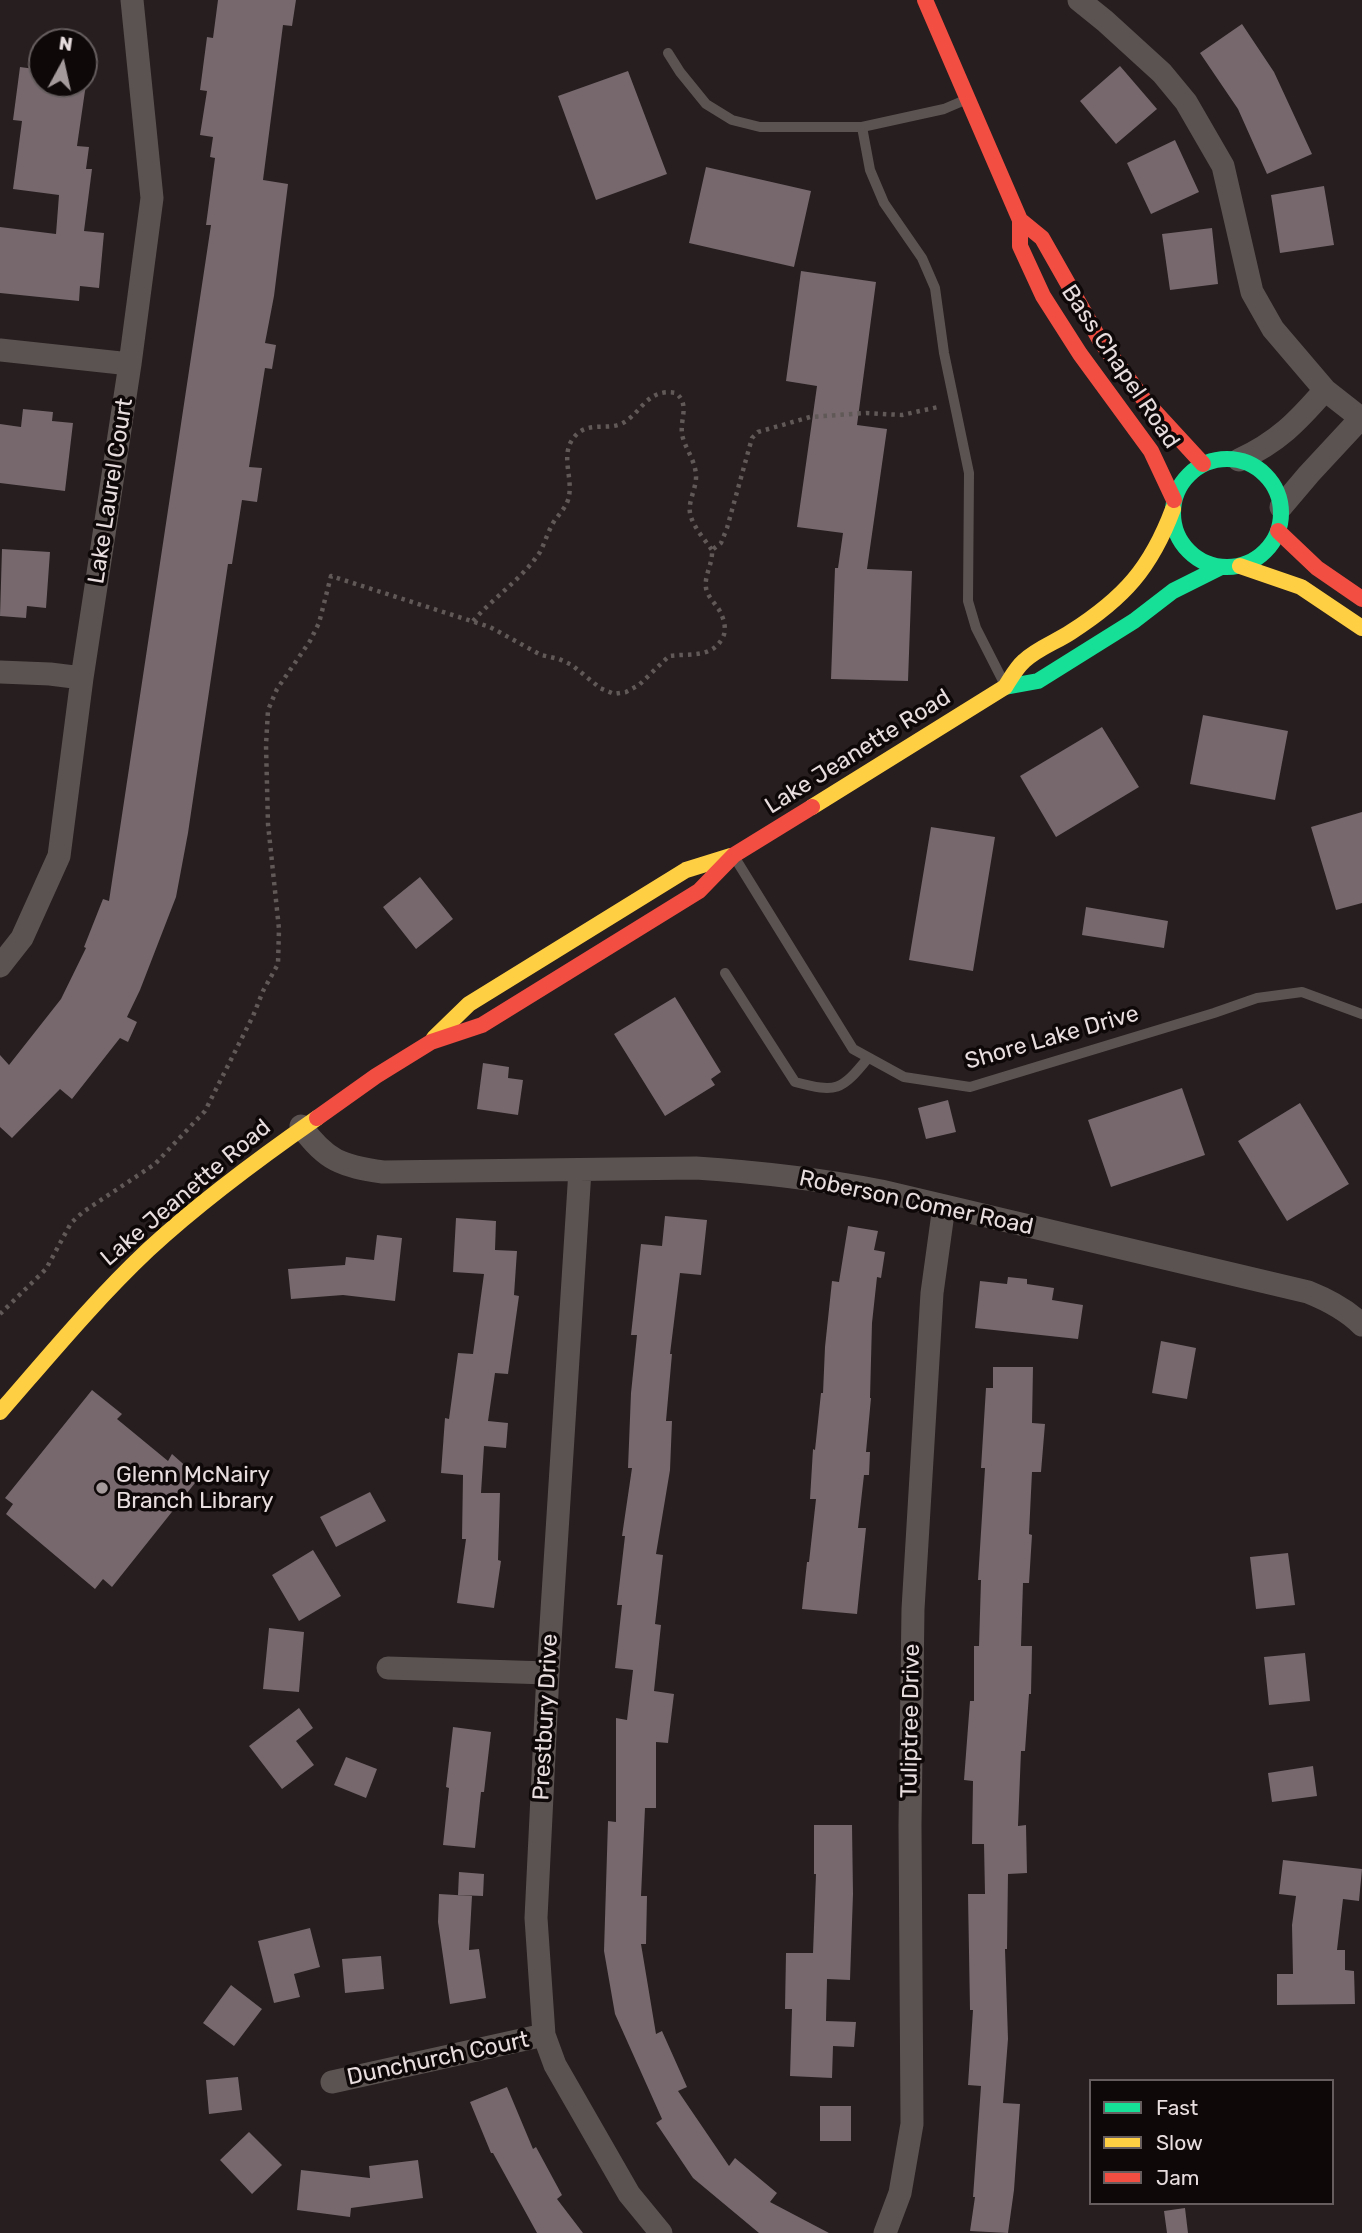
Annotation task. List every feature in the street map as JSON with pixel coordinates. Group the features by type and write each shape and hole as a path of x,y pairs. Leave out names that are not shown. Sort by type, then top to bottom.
{"street":[{"name":"Lake Laurel Court","path":"0,966 22,938 59,856 82,678 130,364 152,198 132,0"},
{"name":"Bass Chapel Road","path":"925,0 1020,220 1020,246 1043,296 1080,354 1151,450 1173,504"},
{"path":"1079,0 1105,20 1162,73 1186,102 1223,166 1252,292 1273,329 1325,390 1362,419 1281,507"},
{"name":"Bass Chapel Road","path":"1020,220 1042,238 1108,352 1145,401 1203,464"},
{"path":"0,350 130,364"},
{"path":"1239,460 1275,442 1303,416 1325,390"},
{"path":"1221,459 1239,460 1255,466 1268,477 1277,491 1281,507 1278,531 1264,553 1252,561 1240,566 1222,567 1205,563 1191,554 1180,541 1174,525 1173,504 1185,479 1203,464 1221,459"},
{"name":"Lake Jeanette Road","path":"1006,687 1025,660 1071,632 1125,592 1155,554 1173,504"},
{"path":"1278,531 1305,559 1362,599"},
{"path":"1240,566 1301,587 1362,628"},
{"name":"Lake Jeanette Road","path":"431,1042 482,1025 699,891 734,855 1006,687 1038,681 1134,621 1173,591 1222,567"},
{"path":"0,672 82,678"},
{"name":"Lake Jeanette Road","path":"0,1412 85,1314 148,1250 221,1187 302,1126 431,1042 469,1004 686,870 734,855"},
{"name":"Roberson Comer Road","path":"302,1126 316,1147 338,1161 383,1172 696,1168 825,1181 944,1206 1308,1292 1327,1300 1362,1325"},
{"name":"Prestbury Drive","path":"580,1170 548,1673 536,1918 544,2035 555,2066 629,2194 661,2233"},
{"name":"Tuliptree Drive","path":"884,2233 900,2193 912,2124 910,1825 913,1609 932,1293 944,1206"},
{"path":"388,1668 548,1673"},
{"name":"Dunchurch Court","path":"332,2082 544,2035"}],"lane":[{"path":"668,52 680,72 706,104 732,120 760,127 862,127 944,109 968,99"},
{"path":"862,127 870,170 884,202 922,258 935,288 944,353 969,473 968,601 976,628 1006,687"},
{"name":"Shore Lake Drive","path":"734,855 853,1049 904,1077 970,1087 1257,998 1303,992 1362,1014"},
{"path":"725,973 795,1082 825,1089 848,1083 868,1058"}],"path":[{"path":"0,1314 46,1269 71,1223 83,1212 155,1164 205,1111 278,964 279,929 268,824 268,710 277,689 319,623 331,576 490,627 541,655 572,665 600,688 614,694 626,692 639,685 669,656 710,652 719,645 725,633 723,618 708,595 706,586 712,550 690,516 696,478 695,467 682,435 685,406 682,398 676,393 660,393 620,425 586,428 577,434 567,453 568,498 563,510 539,553 508,588 473,621"},
{"path":"712,550 721,543 727,528 752,438 758,432 810,417 866,413 902,415 954,403"}],"building":[{"path":"218,0 296,0 292,26 283,25 263,180 288,184 274,296 265,343 276,345 272,369 265,368 249,467 262,468 257,502 242,500 232,564 228,564 176,897 127,1017 137,1022 128,1042 120,1038 72,1099 60,1089 12,1138 0,1127 0,1055 9,1065 61,999 86,948 84,947 103,899 109,901 211,225 206,225 215,158 210,157 213,137 200,135 207,91 200,90 207,37 213,38"},
{"path":"1242,24 1274,72 1312,154 1267,174 1238,109 1200,53"},
{"path":"1120,66 1157,109 1116,144 1080,101"},
{"path":"20,67 28,68 28,98 84,98 77,146 89,147 86,169 92,169 84,231 104,233 99,288 80,286 79,301 0,293 0,227 56,234 59,195 13,189 22,121 13,120"},
{"path":"628,71 667,174 596,200 558,96"},
{"path":"1175,140 1199,192 1151,214 1127,163"},
{"path":"706,167 811,191 794,267 689,243"},
{"path":"1324,186 1334,245 1280,253 1271,195"},
{"path":"1212,228 1218,284 1170,290 1162,234"},
{"path":"801,271 876,282 857,425 887,429 867,569 912,571 908,681 831,679 835,568 838,568 843,533 797,527 817,386 786,381"},
{"path":"23,409 53,412 52,421 73,423 65,491 0,483 0,424 21,427"},
{"path":"2,549 50,552 46,608 27,606 26,618 0,616"},
{"path":"1203,715 1288,731 1275,800 1190,784"},
{"path":"1102,727 1139,787 1056,837 1020,776"},
{"path":"1362,812 1362,903 1336,910 1311,827"},
{"path":"931,827 995,837 973,971 909,960"},
{"path":"420,877 453,919 416,949 383,907"},
{"path":"1086,907 1168,921 1164,948 1082,935"},
{"path":"675,997 721,1072 711,1079 715,1085 665,1116 614,1034"},
{"path":"483,1063 509,1067 508,1078 523,1080 518,1115 477,1109"},
{"path":"1182,1088 1205,1155 1111,1187 1088,1120"},
{"path":"948,1100 956,1132 926,1139 918,1108"},
{"path":"1300,1103 1349,1184 1287,1221 1238,1141"},
{"path":"665,1216 707,1220 701,1275 680,1273 670,1354 666,1421 672,1421 670,1470 656,1554 663,1555 655,1624 661,1625 654,1691 674,1694 668,1743 656,1742 656,1808 645,1808 641,1896 647,1896 646,1944 641,1944 656,2034 662,2031 687,2087 678,2091 729,2166 735,2158 777,2193 770,2202 829,2233 759,2233 693,2178 656,2123 662,2119 615,2014 604,1951 608,1821 616,1822 616,1718 627,1720 633,1670 615,1668 622,1605 617,1605 625,1536 622,1536 632,1468 628,1468 637,1335 631,1335 641,1244 662,1246"},
{"path":"456,1218 496,1221 495,1250 517,1251 514,1295 519,1296 508,1374 495,1373 488,1421 508,1423 506,1448 484,1446 481,1493 500,1493 498,1560 501,1561 494,1608 457,1603 466,1539 462,1539 463,1475 441,1473 445,1418 449,1419 458,1353 473,1354 484,1274 453,1272"},
{"path":"848,1226 878,1231 874,1250 885,1252 881,1278 877,1277 872,1323 871,1398 866,1452 870,1452 869,1475 864,1475 858,1528 866,1528 857,1614 802,1609 816,1499 810,1499 813,1449 815,1450 823,1393 832,1281 839,1282"},
{"path":"377,1235 402,1238 395,1301 343,1295 291,1299 288,1269 345,1265 346,1257 374,1260"},
{"path":"1008,1277 1027,1279 1027,1284 1054,1288 1052,1300 1083,1305 1078,1339 975,1328 980,1281 1007,1284"},
{"path":"1161,1341 1196,1348 1187,1399 1152,1393"},
{"path":"993,1367 1033,1367 1032,1423 1045,1424 1041,1472 1032,1472 1029,1583 1023,1583 1021,1646 1032,1646 1031,1694 1025,1751 1021,1751 1018,1826 1026,1825 1027,1873 1008,1874 1005,1949 1008,2039 1003,2103 1020,2104 1008,2233 970,2231 975,2197 981,2086 968,2085 973,2010 970,2010 968,1894 985,1894 984,1844 972,1844 973,1781 964,1780 970,1701 974,1701 974,1646 979,1646 981,1580 978,1580 985,1468 981,1468 986,1388 993,1388"},
{"name":"Glenn McNairy Branch Library","path":"92,1390 122,1414 117,1419 168,1461 172,1454 199,1478 112,1587 103,1579 95,1589 6,1514 13,1504 5,1498"},
{"path":"370,1492 386,1521 336,1547 320,1517"},
{"path":"313,1550 341,1596 299,1621 272,1575"},
{"path":"1288,1553 1295,1605 1256,1609 1250,1557"},
{"path":"269,1628 304,1632 299,1692 263,1689"},
{"path":"1305,1653 1310,1701 1269,1705 1264,1657"},
{"path":"299,1708 313,1728 296,1741 314,1765 282,1789 249,1746"},
{"path":"453,1727 491,1732 475,1848 443,1845"},
{"path":"346,1757 377,1769 366,1798 334,1785"},
{"path":"1313,1766 1317,1796 1272,1802 1268,1773"},
{"path":"814,1825 852,1825 850,1980 827,1979 826,2021 856,2022 854,2047 833,2046 832,2078 790,2076 792,2009 785,2009 786,1953 813,1953 816,1874"},
{"path":"1283,1860 1362,1869 1359,1901 1343,1899 1337,1950 1345,1950 1345,1970 1354,1971 1355,2004 1277,2005 1277,1974 1293,1974 1292,1925 1296,1896 1279,1894"},
{"path":"459,1872 484,1874 483,1896 458,1895"},
{"path":"439,1894 472,1896 469,1950 479,1949 486,1998 450,2004 438,1922"},
{"path":"310,1928 320,1967 294,1974 300,1997 274,2003 258,1941"},
{"path":"381,1956 384,1989 345,1993 342,1959"},
{"path":"231,1985 262,2009 234,2046 203,2023"},
{"path":"238,2077 242,2110 209,2114 206,2080"},
{"path":"507,2087 533,2149 536,2147 562,2195 557,2199 583,2233 537,2233 491,2153 470,2102"},
{"path":"820,2106 851,2106 851,2141 820,2141"},
{"path":"249,2132 282,2165 252,2194 220,2160"},
{"path":"418,2160 423,2198 351,2208 350,2217 297,2210 301,2170 370,2178 369,2166"},
{"path":"1185,2208 1188,2233 1167,2233 1164,2211"}],"traffic: fast":[{"path":"1227,459 1248,463 1265,475 1277,492 1281,513 1277,534 1265,551 1248,563 1227,567 1206,563 1189,551 1177,534 1173,513 1177,492 1189,475 1206,463 1227,459"},
{"path":"1005,687 1038,681 1134,621 1173,591 1221,567"}],"traffic: slow":[{"path":"812,807 1005,687 1029,656 1071,632 1106,607 1121,594 1145,565 1173,509"},
{"path":"1240,566 1301,587 1362,628"},
{"path":"434,1038 469,1004 686,870 731,856"},
{"path":"0,1412 91,1309 148,1250 230,1181 317,1118"}],"traffic: jam":[{"path":"925,0 1020,220 1020,246 1043,296 1080,354 1151,451 1174,500"},
{"path":"1020,220 1042,238 1101,342 1145,401 1203,464"},
{"path":"1278,531 1317,568 1362,599"},
{"path":"317,1118 376,1076 431,1042 482,1025 699,891 734,855 812,807"}],"place":[{"name":"Glenn McNairy Branch Library","path":"102,1488"}]}
